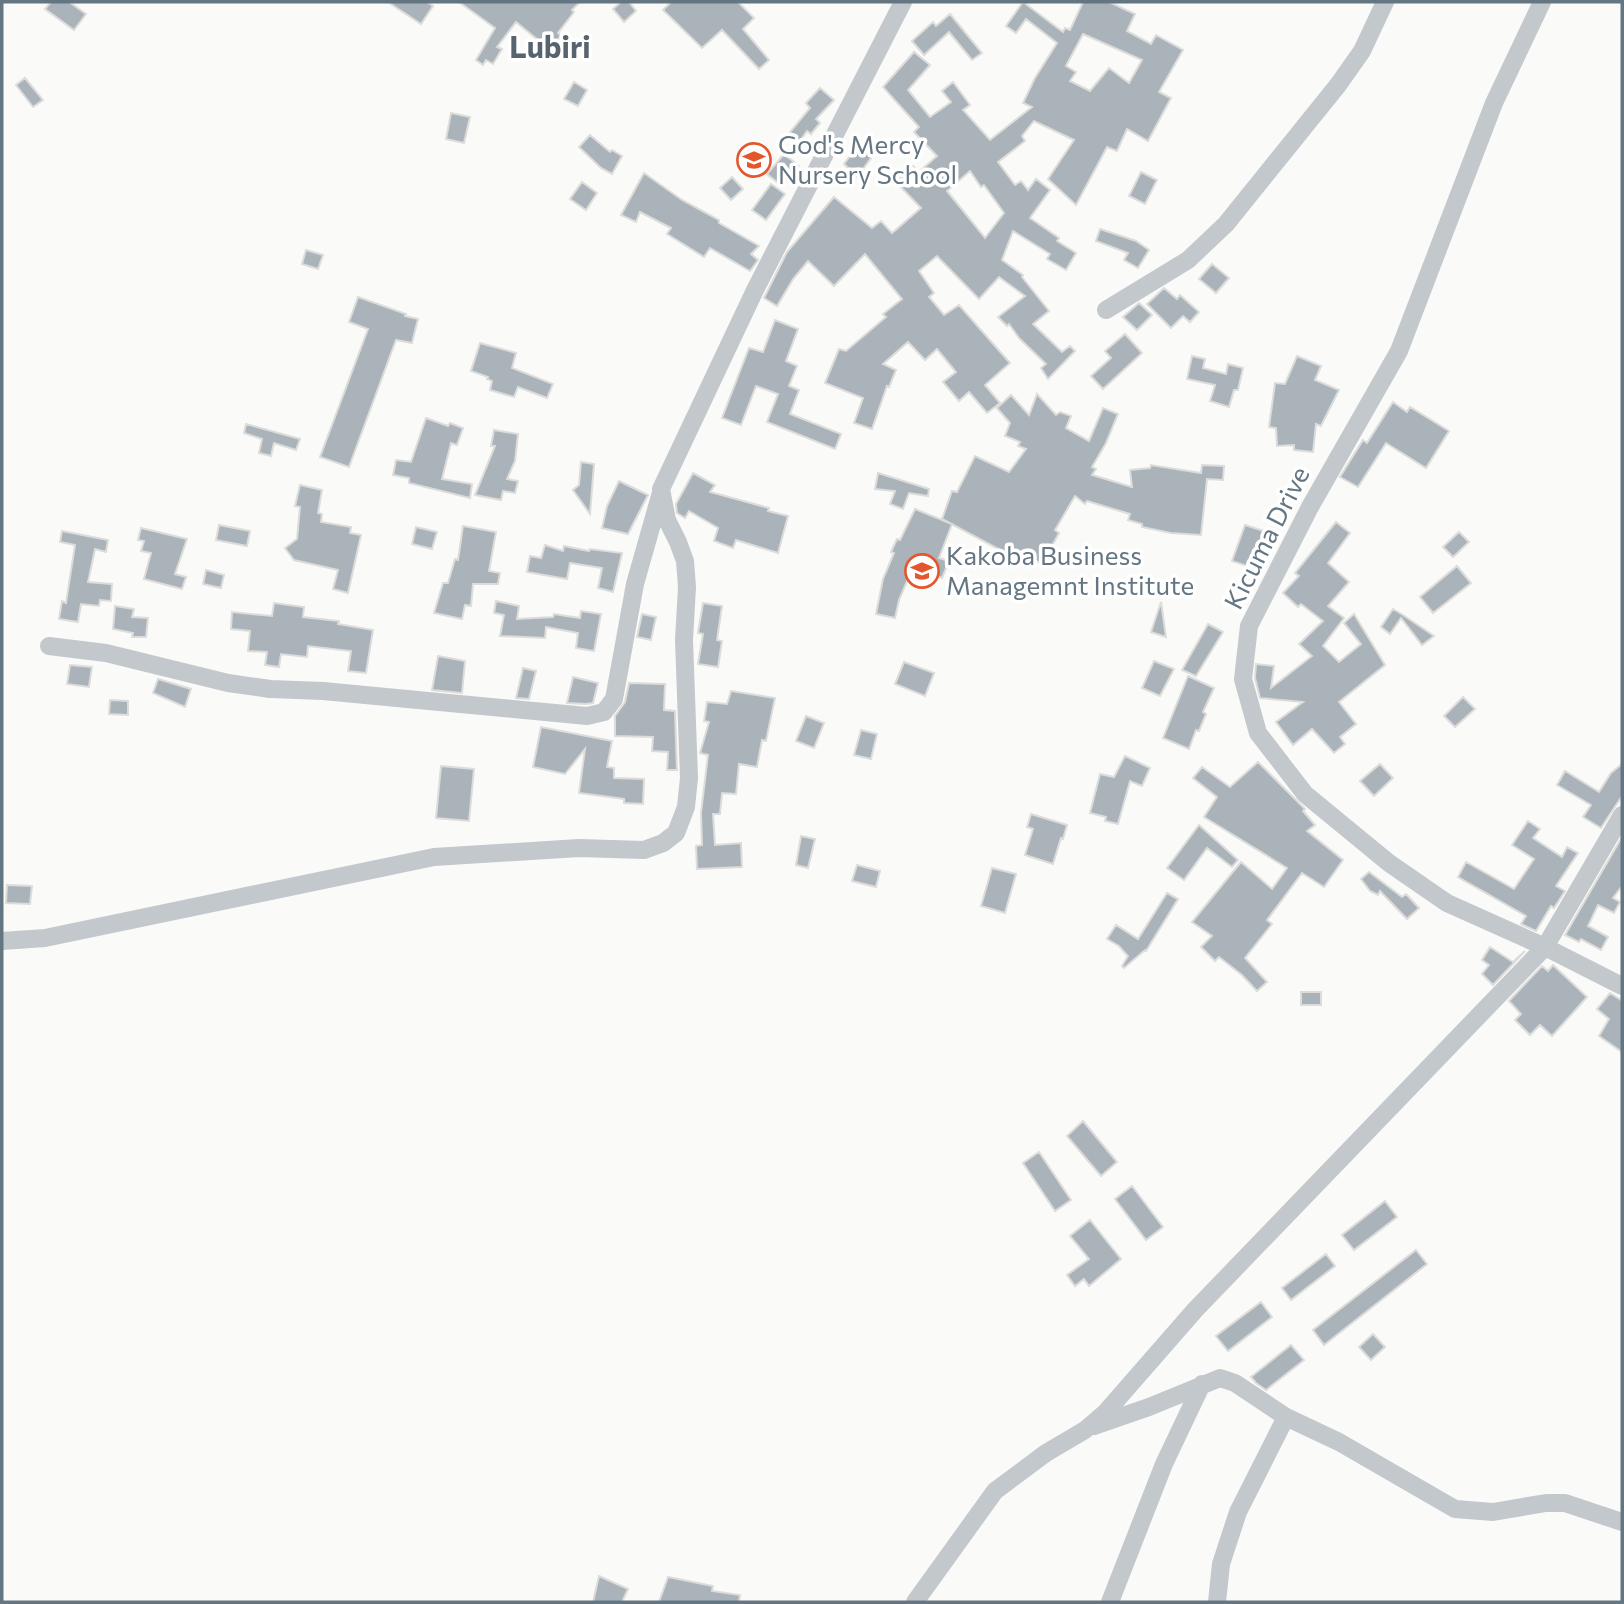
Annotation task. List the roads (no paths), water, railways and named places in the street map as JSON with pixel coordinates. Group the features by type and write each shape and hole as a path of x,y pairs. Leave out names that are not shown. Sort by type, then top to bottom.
{"street":[{"path":"49,646 106,653 228,683 270,689 323,691 587,716 604,712 614,699 635,584 661,489 755,290 903,2"},
{"path":"1106,310 1188,260 1226,224 1338,85 1362,51 1385,2"},
{"name":"Kicuma Drive","path":"1542,2 1494,103 1399,351 1310,507 1250,626 1243,679 1258,733 1305,794 1389,863 1447,903 1545,947 1622,986"},
{"path":"2,941 45,938 434,857 579,848 644,850 663,842 676,833 686,807 689,779 684,640 687,587 685,561 667,520 661,489"},
{"path":"915,1602 995,1491 1106,1412 1195,1310 1545,947 1622,815"},
{"path":"1084,1430 1220,1378 1235,1383 1286,1417 1339,1442 1455,1509 1493,1513 1546,1503 1564,1503 1622,1522"},
{"path":"1110,1602 1164,1464 1202,1384"},
{"path":"1217,1602 1222,1564 1238,1512 1286,1417"}],"place":[{"name":"God's Mercy Nursery School","path":"754,160"},
{"name":"Kakoba Business Managemnt Institute","path":"922,571"}],"district":[{"name":"Lubiri","path":"550,48"}]}
